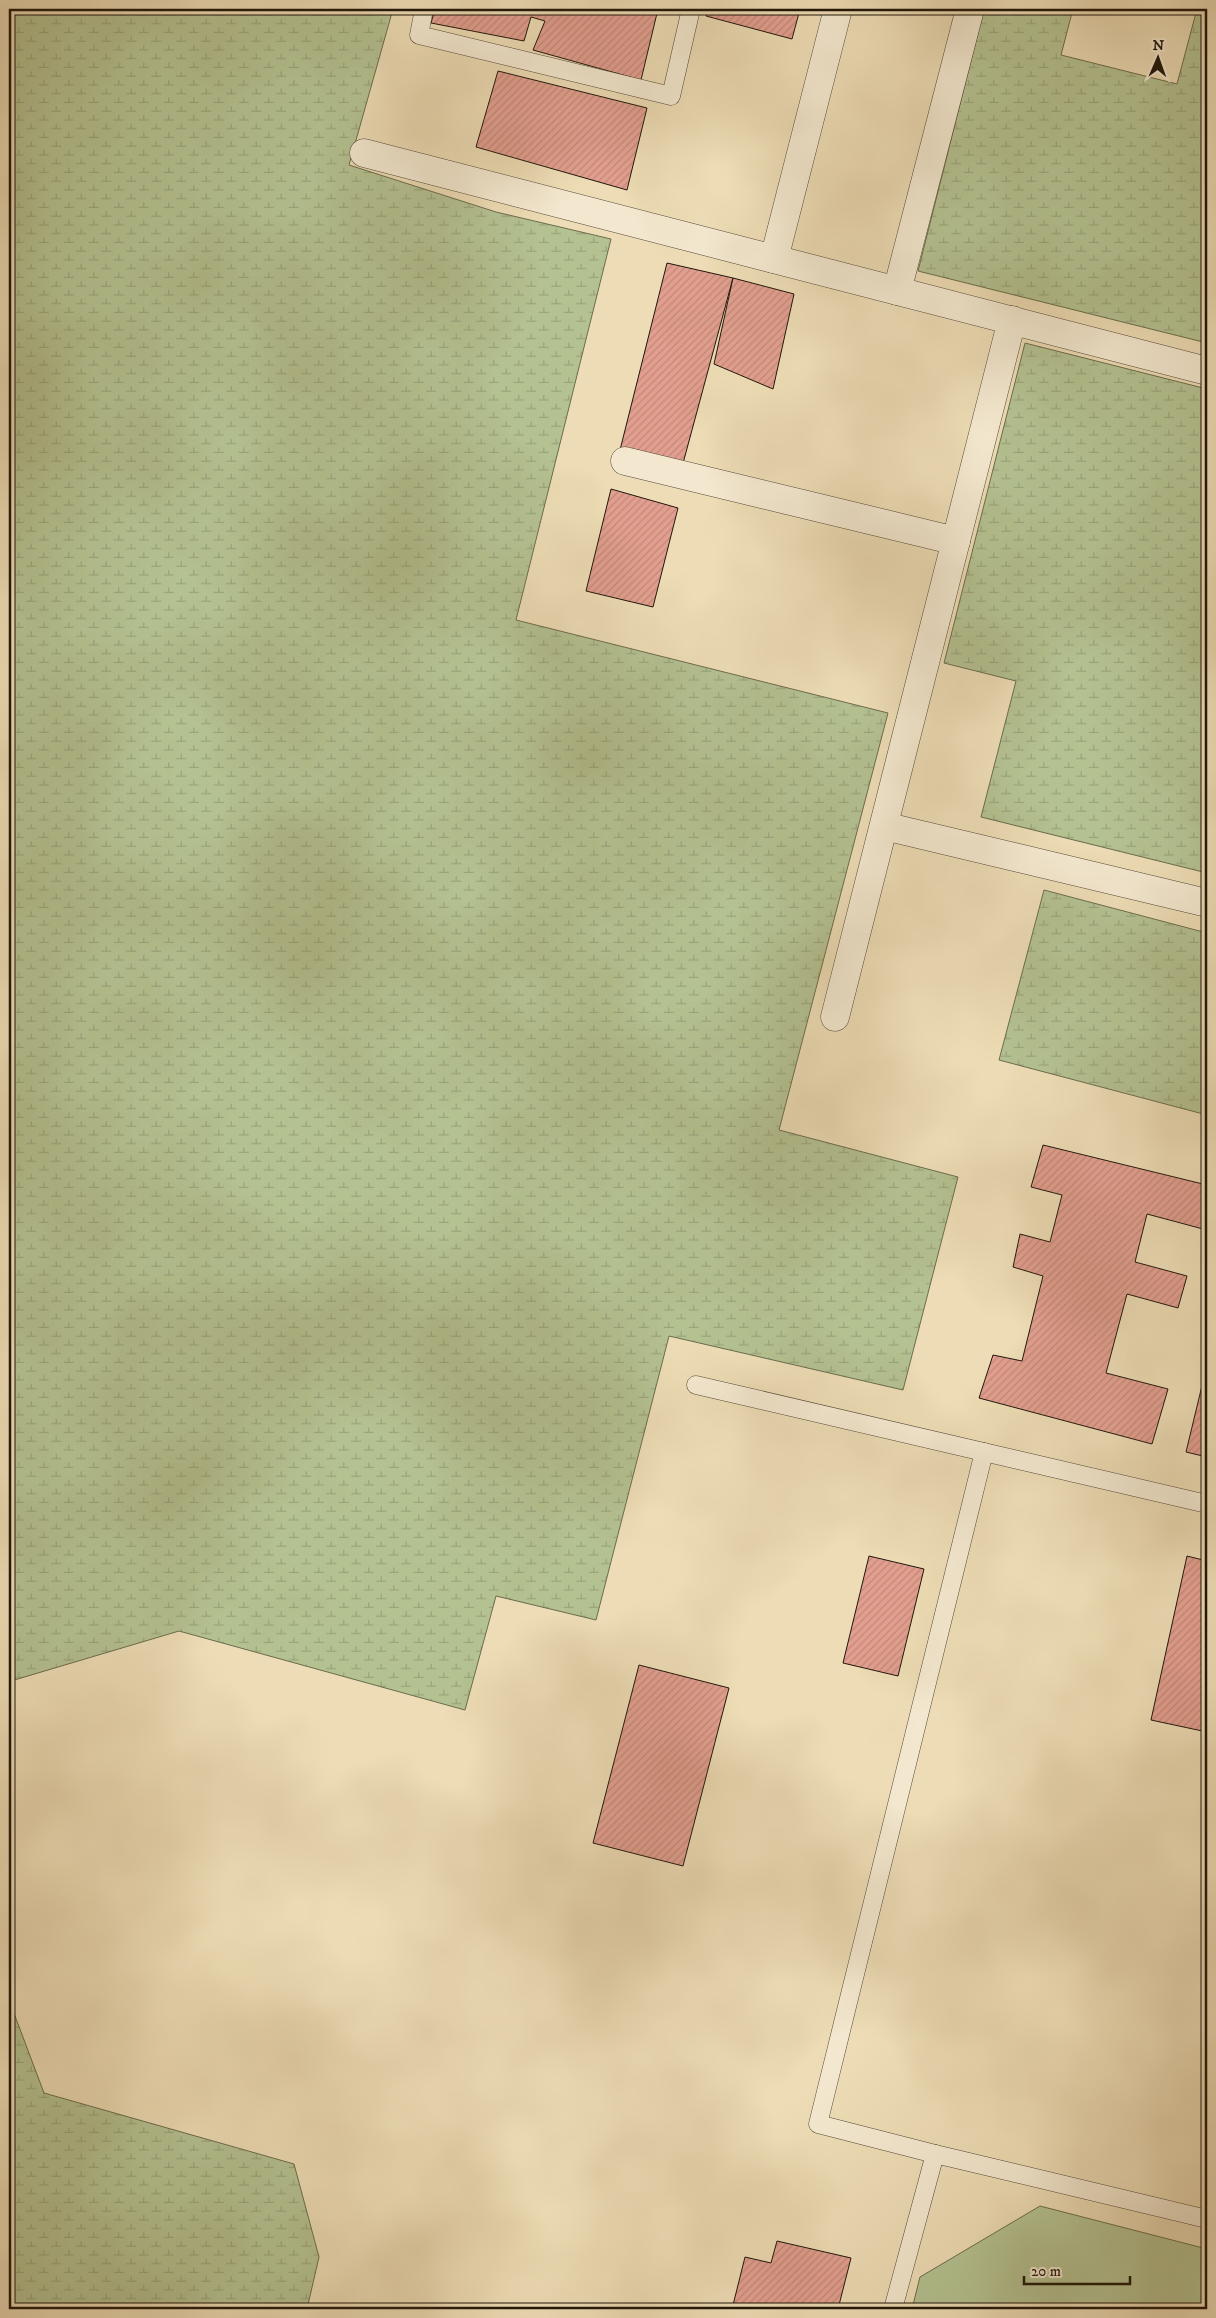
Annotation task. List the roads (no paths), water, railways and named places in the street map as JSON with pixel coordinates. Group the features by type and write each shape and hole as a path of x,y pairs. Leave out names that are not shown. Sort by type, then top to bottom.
{"street":[{"path":"774,259 838,9"},
{"path":"897,291 970,9"},
{"path":"364,153 1207,371"},
{"path":"835,1017 1012,320"},
{"path":"625,461 956,541"},
{"path":"884,826 1207,902"}],"lane":[{"path":"424,9 419,35 671,96 691,9"},
{"path":"696,1385 1207,1504"},
{"path":"984,1452 818,2124 1207,2219"},
{"path":"893,2309 935,2154"}]}
